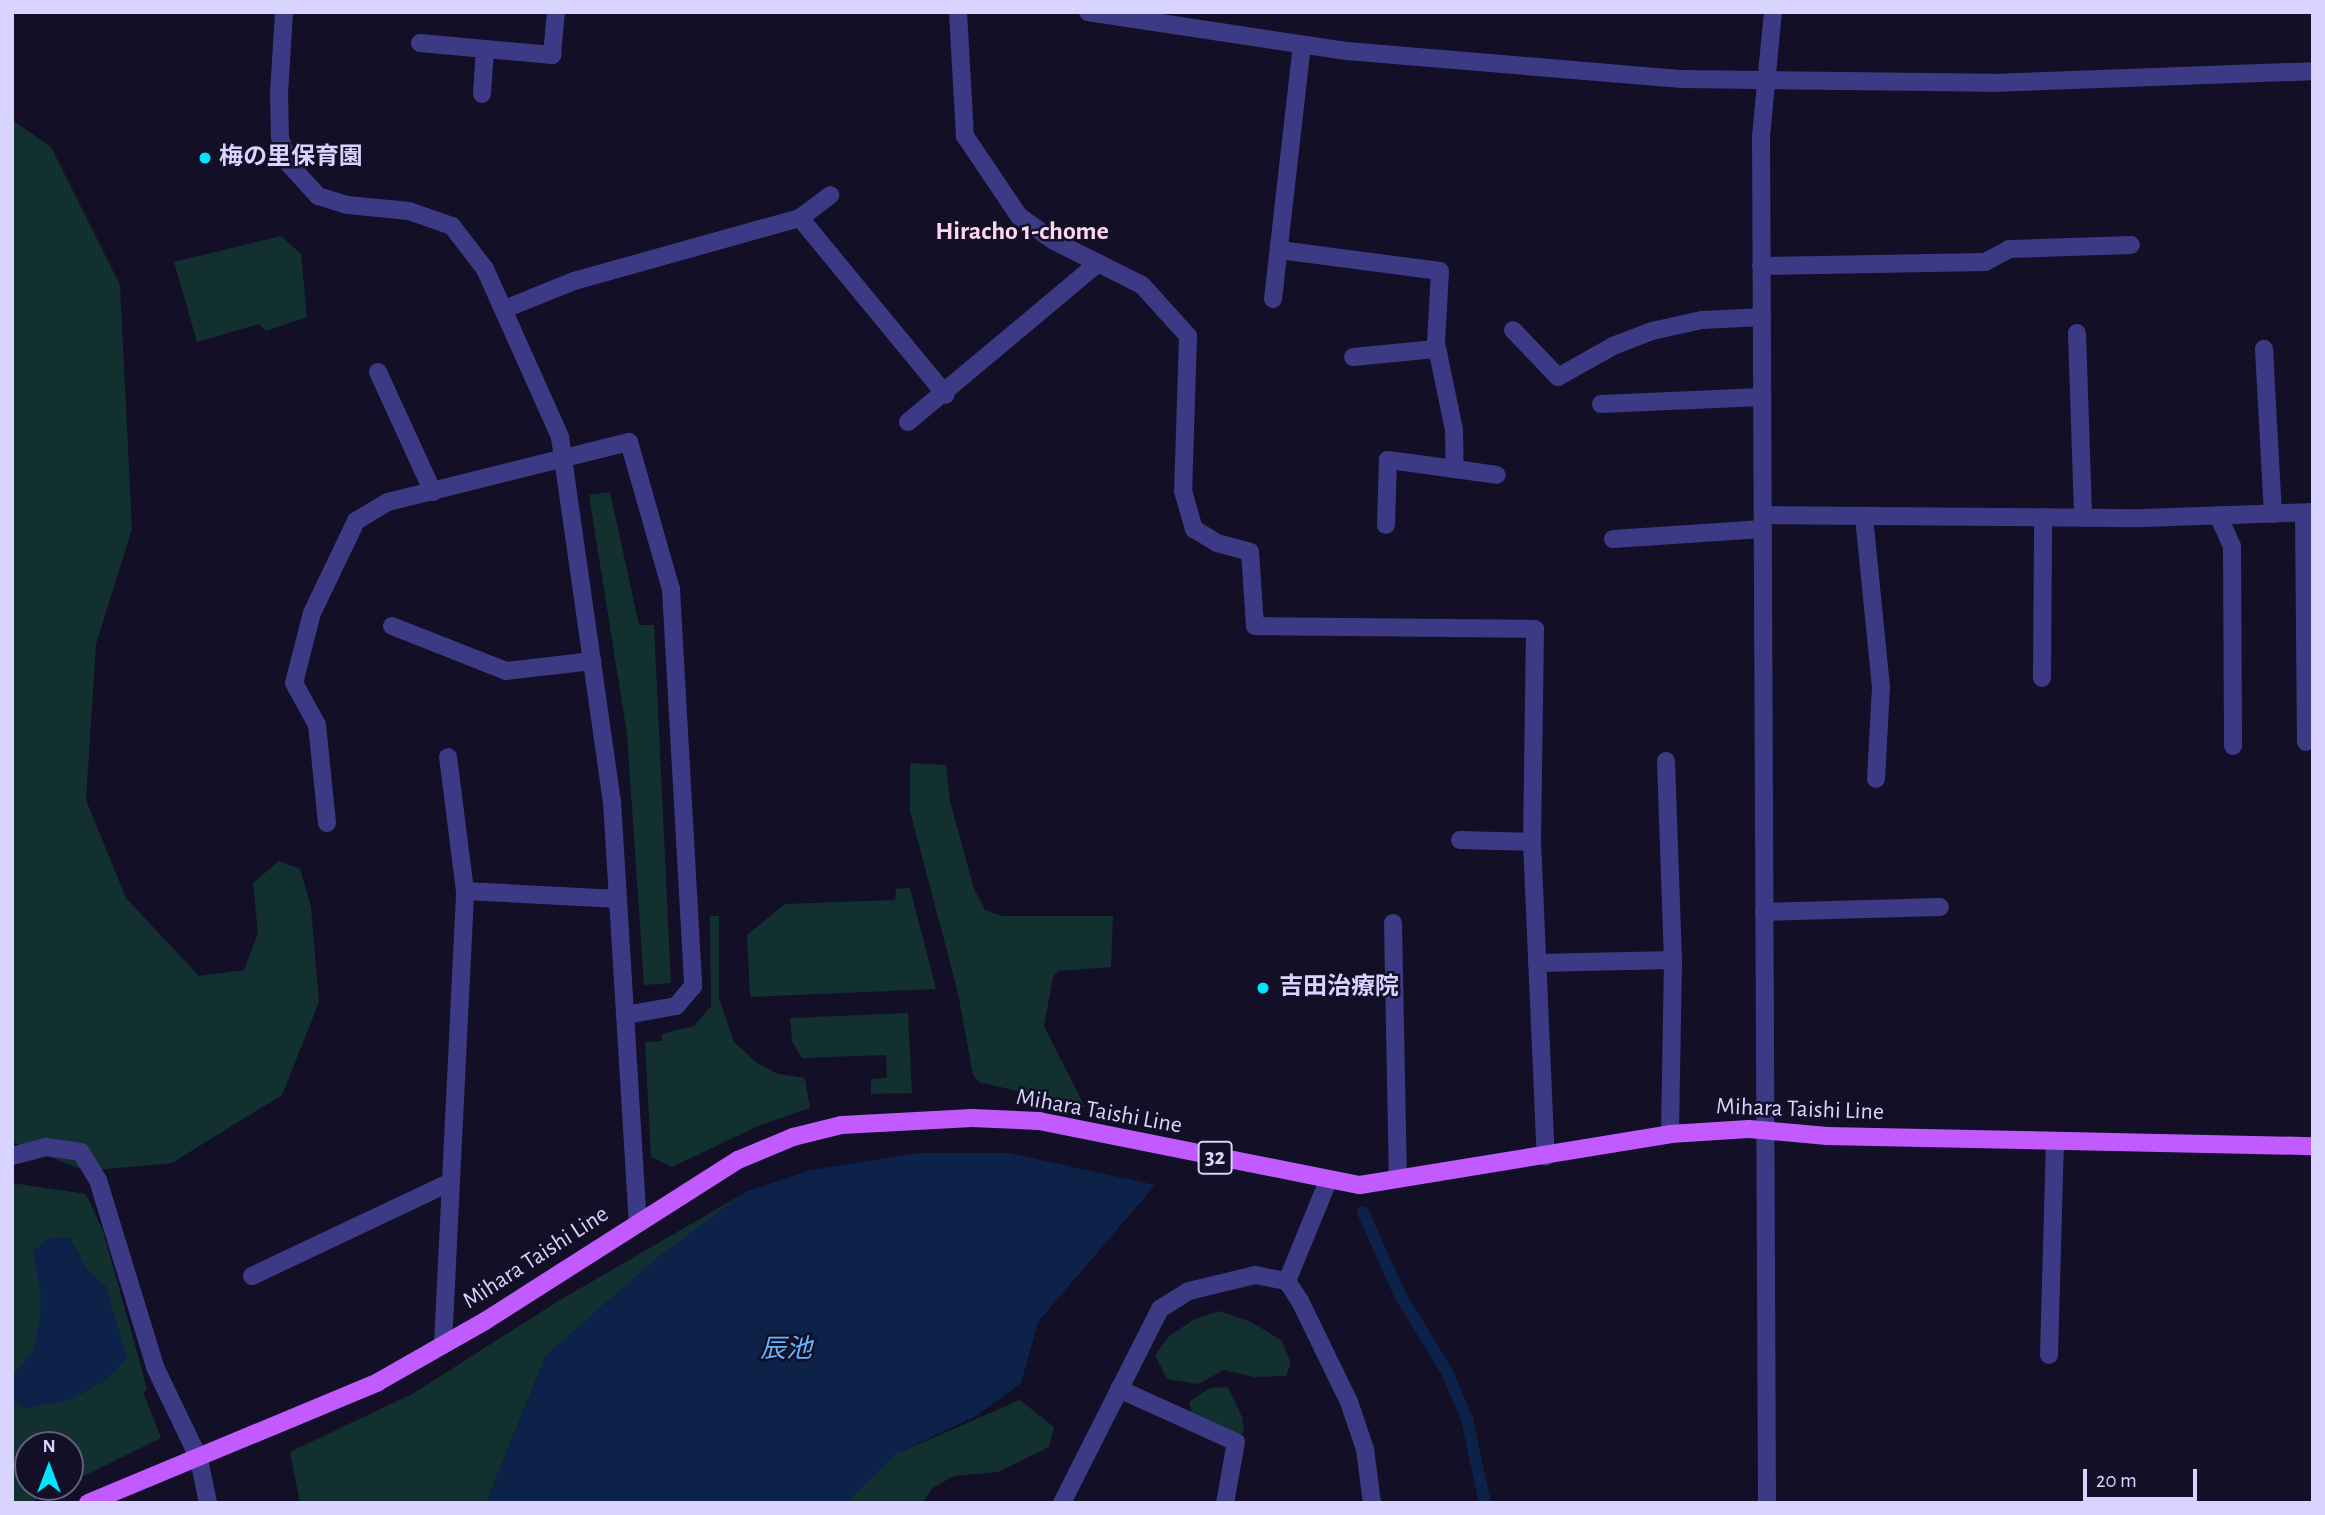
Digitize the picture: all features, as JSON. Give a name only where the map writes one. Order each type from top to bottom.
[{"type":"main road","name":"Mihara Taishi Line","points":[[88,1503],[331,1405],[443,1345],[738,1160],[793,1137],[842,1125],[894,1120],[1039,1121],[1322,1195],[1360,1185],[1546,1157],[1670,1134],[1765,1130],[1827,1136],[2055,1143],[2313,1146]]},
{"type":"street","points":[[284,12],[279,104],[280,137],[287,162],[318,196],[348,205],[409,211],[452,226],[485,269],[505,309],[559,437],[612,801],[638,1221]]},
{"type":"street","points":[[420,43],[552,55],[556,12]]},
{"type":"street","points":[[958,12],[965,136],[1019,216],[1054,241],[1142,285],[1188,335],[1183,491],[1195,529],[1217,543],[1250,552],[1255,625],[1535,629],[1532,842],[1546,1157]]},
{"type":"street","points":[[1088,12],[1302,46],[1682,79],[2004,83],[2313,71]]},
{"type":"street","points":[[1767,1503],[1761,136],[1773,12]]},
{"type":"street","points":[[1273,299],[1302,46]]},
{"type":"street","points":[[482,94],[485,49]]},
{"type":"street","points":[[505,309],[574,281],[800,218],[830,195]]},
{"type":"street","points":[[800,218],[946,395]]},
{"type":"street","points":[[1761,266],[1985,262],[2009,249],[2131,245]]},
{"type":"street","points":[[1280,250],[1440,271],[1436,339],[1454,430],[1455,469]]},
{"type":"street","points":[[908,422],[946,395],[1098,263]]},
{"type":"street","points":[[1513,330],[1558,377],[1612,346],[1652,331],[1702,320],[1762,317]]},
{"type":"street","points":[[2077,333],[2082,518]]},
{"type":"street","points":[[1353,357],[1436,339]]},
{"type":"street","points":[[2264,349],[2273,514]]},
{"type":"street","points":[[378,372],[433,492]]},
{"type":"street","points":[[1601,404],[1762,397]]},
{"type":"street","points":[[327,823],[317,724],[294,683],[312,613],[356,521],[388,502],[563,462],[629,442],[671,589],[694,986],[676,1006],[625,1015]]},
{"type":"street","points":[[1386,525],[1388,460],[1497,475]]},
{"type":"street","points":[[1613,539],[1763,522],[1864,517],[2082,518],[2309,512],[2306,742]]},
{"type":"street","points":[[2218,515],[2232,546],[2233,746]]},
{"type":"street","points":[[1864,517],[1881,687],[1876,779]]},
{"type":"street","points":[[2042,678],[2043,517]]},
{"type":"street","points":[[392,626],[506,671],[592,661]]},
{"type":"street","points":[[443,1345],[465,891],[448,757]]},
{"type":"street","points":[[1666,761],[1673,960],[1670,1134]]},
{"type":"street","points":[[1460,840],[1532,842]]},
{"type":"street","points":[[465,891],[618,899]]},
{"type":"street","points":[[1764,912],[1940,907]]},
{"type":"street","points":[[1393,923],[1398,1180]]},
{"type":"street","points":[[1537,963],[1673,960]]},
{"type":"street","points":[[2049,1355],[2055,1143]]},
{"type":"street","points":[[14,1152],[46,1147],[81,1152],[98,1180],[155,1367],[199,1459],[208,1503]]},
{"type":"street","points":[[252,1276],[451,1182]]},
{"type":"street","points":[[1322,1195],[1287,1281],[1349,1402],[1365,1448],[1372,1503]]},
{"type":"street","points":[[1062,1503],[1160,1309],[1189,1290],[1223,1280],[1255,1275],[1287,1281]]},
{"type":"street","points":[[1119,1389],[1236,1441],[1225,1503]]},
{"type":"green space","points":[[12,120],[51,147],[120,285],[132,529],[96,644],[86,800],[126,898],[199,976],[244,970],[258,933],[253,883],[279,861],[300,869],[311,907],[319,1002],[282,1095],[172,1163],[86,1171],[12,1142]]},
{"type":"green space","points":[[281,236],[301,254],[307,317],[266,331],[259,324],[197,342],[174,262]]},
{"type":"green space","points":[[610,492],[639,625],[654,625],[671,983],[644,985],[627,734],[589,495]]},
{"type":"green space","points":[[910,763],[946,765],[950,801],[974,889],[985,910],[1002,916],[1113,916],[1111,967],[1058,971],[1053,977],[1044,1026],[1085,1107],[979,1082],[973,1075],[958,993],[910,811]]},
{"type":"green space","points":[[910,888],[936,989],[750,997],[747,935],[785,904],[895,900],[896,889]]},
{"type":"green space","points":[[710,916],[719,916],[719,998],[734,1042],[757,1063],[778,1074],[805,1078],[810,1108],[758,1126],[672,1167],[651,1157],[645,1042],[662,1041],[662,1034],[694,1026],[711,1006]]},
{"type":"green space","points":[[908,1013],[912,1093],[871,1094],[871,1079],[887,1078],[886,1055],[802,1058],[792,1041],[790,1018]]},
{"type":"green space","points":[[12,1183],[86,1194],[103,1231],[147,1390],[143,1392],[161,1438],[84,1476],[84,1431],[14,1431],[14,1501],[34,1501],[12,1503]]},
{"type":"green space","points":[[746,1192],[546,1355],[486,1503],[300,1503],[290,1452],[414,1393],[555,1303]]},
{"type":"green space","points":[[1219,1311],[1251,1322],[1281,1340],[1291,1363],[1286,1376],[1254,1377],[1224,1370],[1198,1384],[1167,1379],[1155,1355],[1168,1337],[1193,1320]]},
{"type":"green space","points":[[1228,1387],[1242,1417],[1244,1431],[1240,1436],[1193,1418],[1189,1402],[1210,1388]]},
{"type":"green space","points":[[1020,1400],[1054,1427],[1049,1447],[998,1472],[954,1476],[932,1488],[923,1503],[846,1503],[896,1454]]},
{"type":"water","name":"辰池","points":[[918,1153],[1009,1153],[1155,1185],[1038,1322],[1021,1383],[976,1416],[896,1454],[846,1503],[486,1503],[546,1355],[654,1260],[745,1192],[811,1170]]},
{"type":"water","points":[[70,1237],[88,1271],[106,1286],[127,1358],[108,1379],[74,1398],[26,1409],[12,1400],[12,1376],[33,1351],[39,1324],[41,1295],[33,1251],[49,1238]]},
{"type":"waterway","points":[[1363,1212],[1400,1295],[1447,1372],[1467,1419],[1485,1503]]},
{"type":"place","name":"梅の里保育園","points":[[205,158]]},
{"type":"place","name":"吉田治療院","points":[[1263,988]]},
{"type":"district","name":"Hiracho 1-chome","points":[[1022,232]]}]
